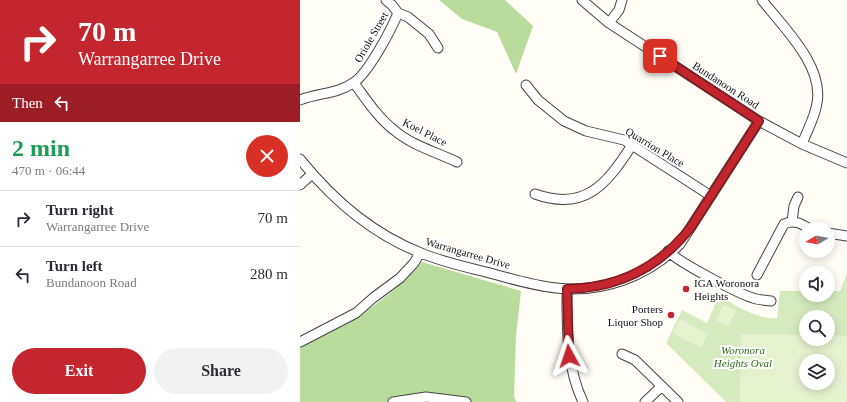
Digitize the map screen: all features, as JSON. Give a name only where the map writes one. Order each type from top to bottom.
[{"type":"street","points":[[386,0],[398,13],[408,17],[429,34],[438,48]]},
{"type":"street","name":"Bundanoon Road","points":[[582,0],[610,23],[759,121],[802,144],[847,163]]},
{"type":"street","points":[[610,23],[619,10],[622,0]]},
{"type":"street","points":[[762,0],[804,54],[815,73],[818,85],[817,104],[802,144]]},
{"type":"street","name":"Oriole Street","points":[[300,100],[333,92],[354,83],[375,56],[398,13]]},
{"type":"street","name":"Koel Place","points":[[354,83],[382,119],[394,131],[457,162]]},
{"type":"street","name":"Quarrion Place","points":[[526,85],[538,100],[564,121],[586,131],[617,137],[711,196]]},
{"type":"street","name":"Warrangarree Drive","points":[[300,159],[312,174],[341,203],[365,222],[390,238],[420,253],[528,283],[567,289],[606,285],[636,275],[669,252],[681,240],[759,121]]},
{"type":"street","points":[[535,194],[557,200],[572,199],[588,193],[604,184],[611,177],[632,145]]},
{"type":"street","points":[[300,185],[312,174]]},
{"type":"street","points":[[792,222],[794,206],[798,197]]},
{"type":"street","points":[[757,275],[782,227],[792,222],[799,225]]},
{"type":"street","points":[[835,234],[847,236]]},
{"type":"street","points":[[669,252],[734,290],[753,298],[771,301]]},
{"type":"street","points":[[300,342],[356,313],[400,278],[414,263],[420,253]]},
{"type":"street","points":[[567,289],[569,356],[574,378],[583,402]]},
{"type":"street","points":[[622,354],[635,360],[678,402]]},
{"type":"street","points":[[645,402],[662,386]]},
{"type":"street","points":[[393,402],[426,397],[466,402]]},
{"type":"green space","points":[[439,0],[505,0],[533,26],[516,74],[497,32],[462,19]]},
{"type":"green space","points":[[422,262],[521,291],[516,336],[514,396],[516,402],[300,402],[300,345],[334,330],[366,311],[396,288]]},
{"type":"green space","name":"Woronora Heights Oval","points":[[847,273],[847,402],[726,402],[666,343],[682,310],[707,323],[719,296],[754,314],[762,317],[777,318],[780,291],[799,291],[799,302],[835,302],[835,291],[840,291]]},
{"type":"green space","points":[[723,305],[736,310],[729,327],[716,321]]},
{"type":"green space","points":[[680,319],[708,334],[701,348],[673,333]]},
{"type":"green space","points":[[741,334],[799,335],[799,346],[835,346],[835,335],[847,336],[847,402],[740,402]]},
{"type":"place","name":"IGA Woronora Heights","points":[[686,289]]},
{"type":"place","name":"Porters Liquor Shop","points":[[671,315]]},
{"type":"route","points":[[569,356],[567,332],[567,289],[592,288],[636,275],[639,271],[681,240],[691,227],[759,121],[660,56]]}]
